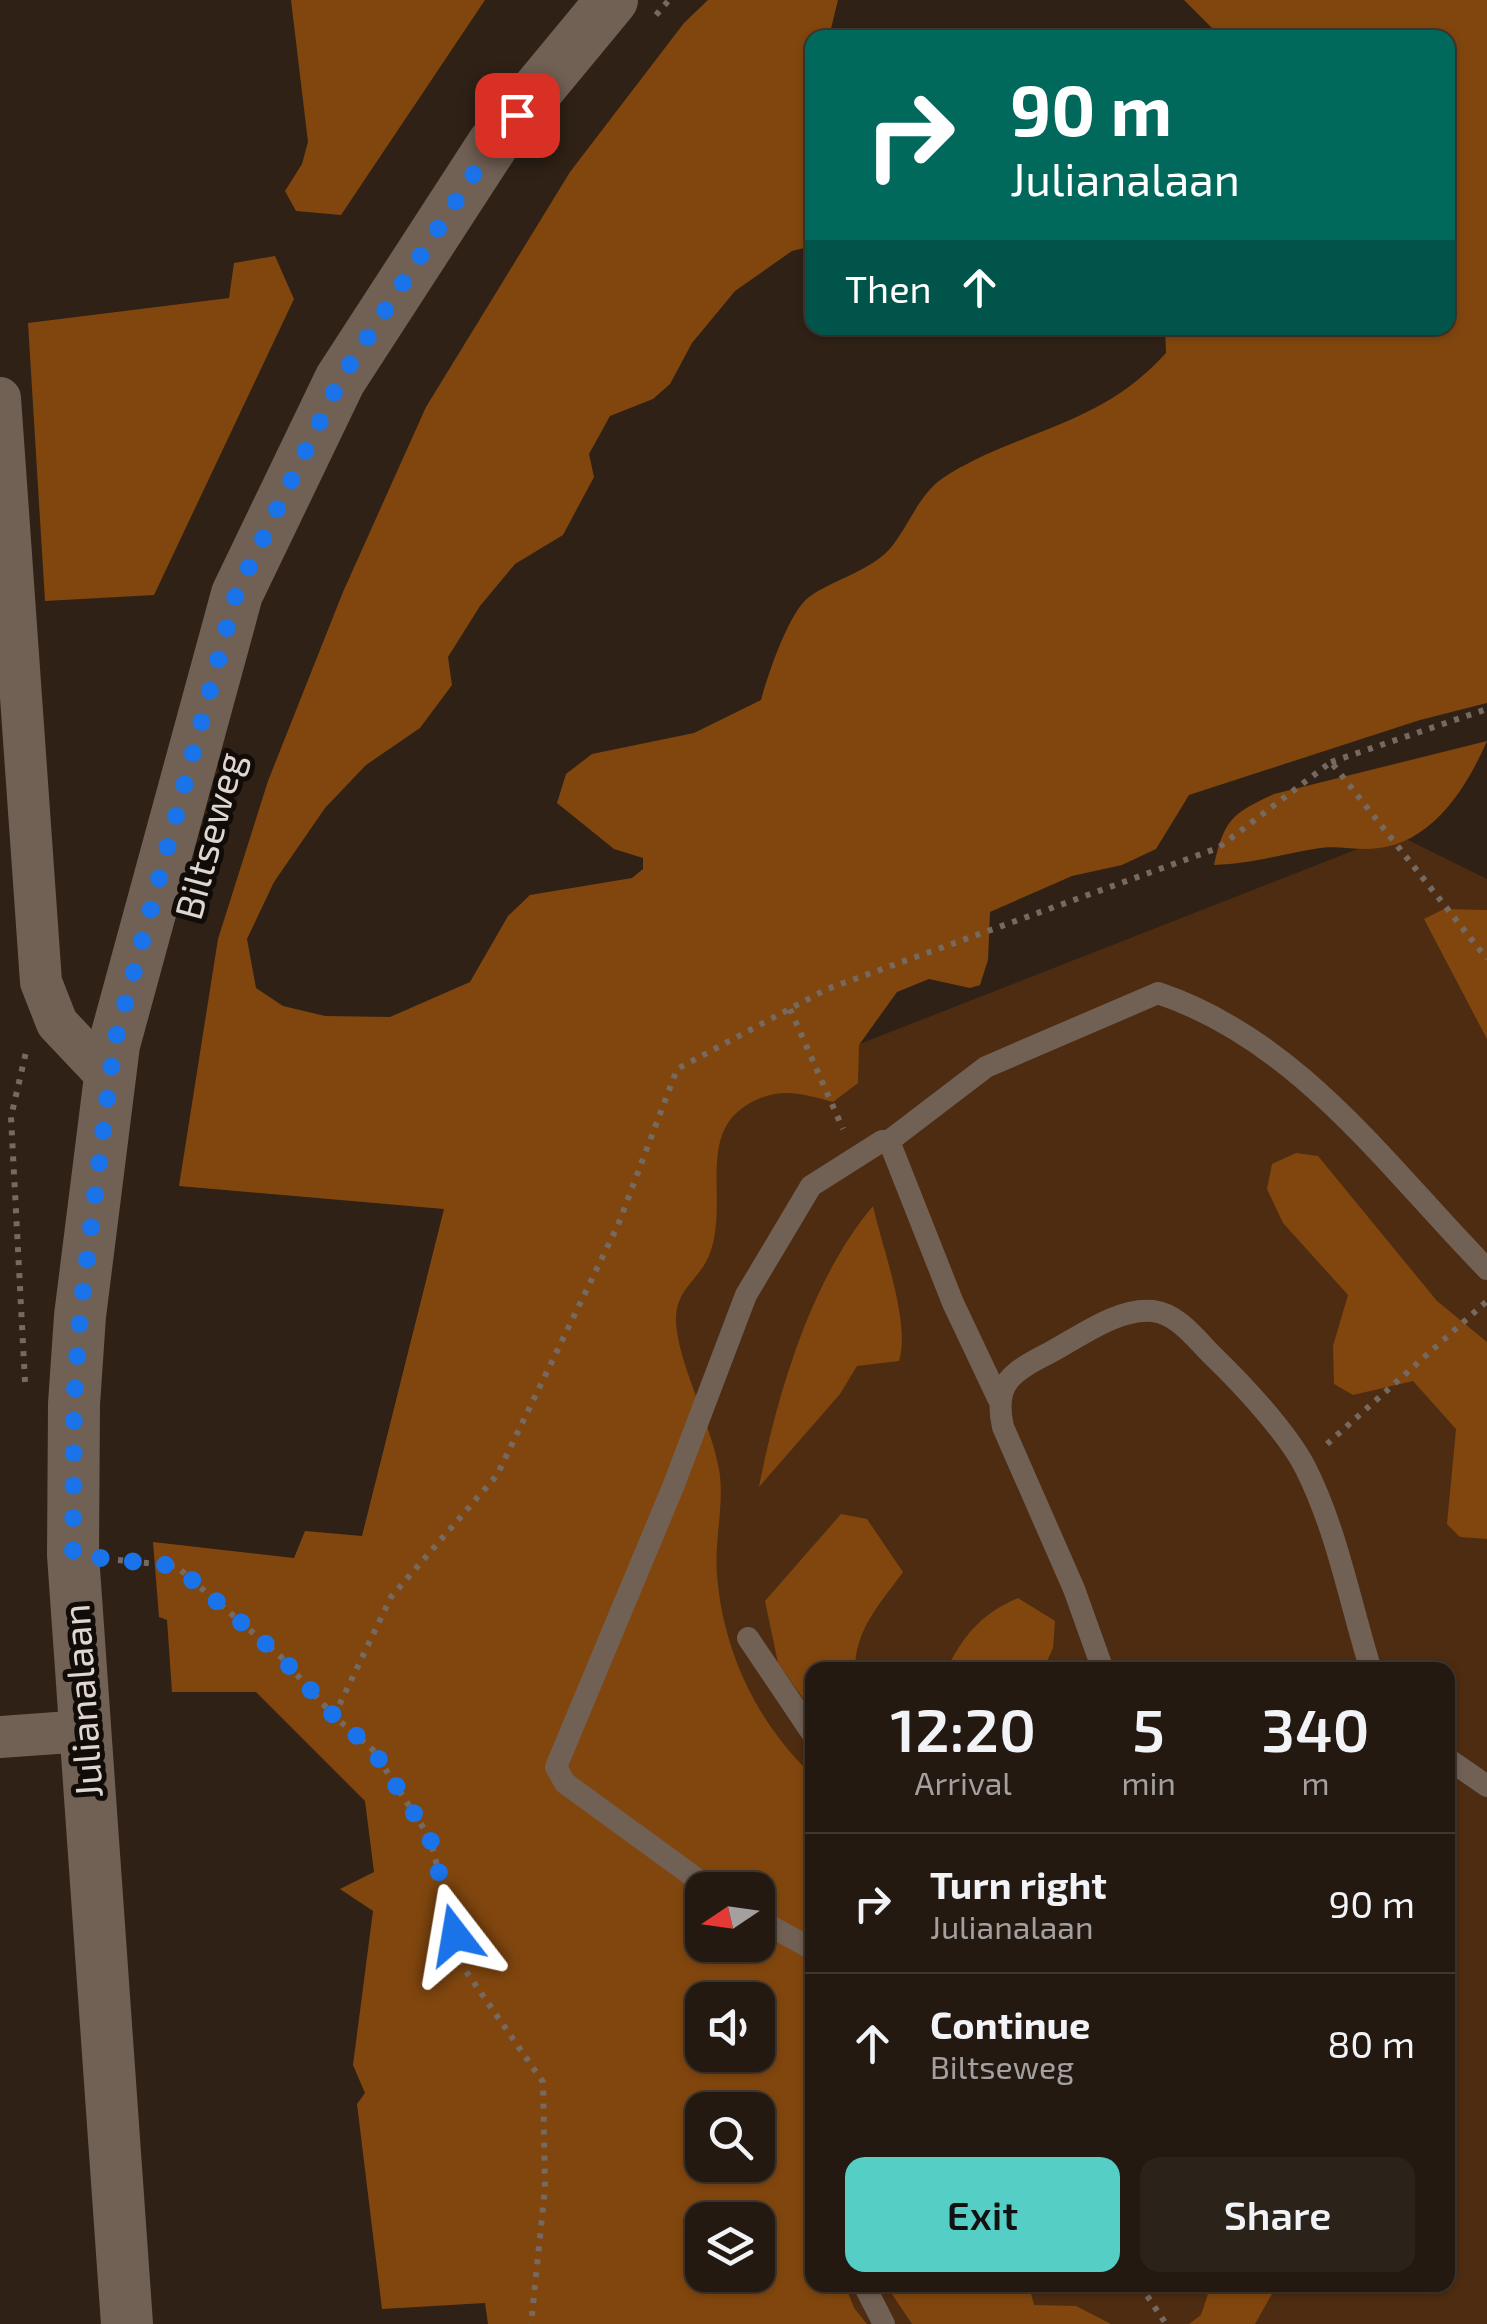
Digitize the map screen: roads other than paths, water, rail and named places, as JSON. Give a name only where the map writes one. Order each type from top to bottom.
[{"type":"street","name":"Biltseweg","points":[[109,1078],[236,594],[340,380],[493,144],[627,15]]},
{"type":"street","points":[[0,398],[41,982],[58,1023],[109,1078]]},
{"type":"street","name":"Julianalaan","points":[[109,1078],[80,1316],[74,1404],[73,1555],[127,2324]]},
{"type":"street","points":[[0,1736],[84,1731]]},
{"type":"lane","points":[[687,1872],[565,1783],[556,1768],[673,1487],[746,1295],[811,1186],[889,1141],[986,1067],[1158,993],[1203,1008],[1284,1060],[1374,1144],[1487,1270]]},
{"type":"lane","points":[[889,1141],[952,1304],[998,1398],[1002,1426],[1066,1571],[1099,1662]]},
{"type":"lane","points":[[998,1398],[1006,1382],[1040,1357],[1126,1314],[1158,1312],[1178,1321],[1229,1372],[1304,1464],[1328,1525],[1369,1662]]},
{"type":"lane","points":[[748,1638],[805,1723]]},
{"type":"lane","points":[[1455,1764],[1487,1786]]},
{"type":"lane","points":[[775,1928],[805,1945]]},
{"type":"lane","points":[[868,2292],[884,2324]]}]
